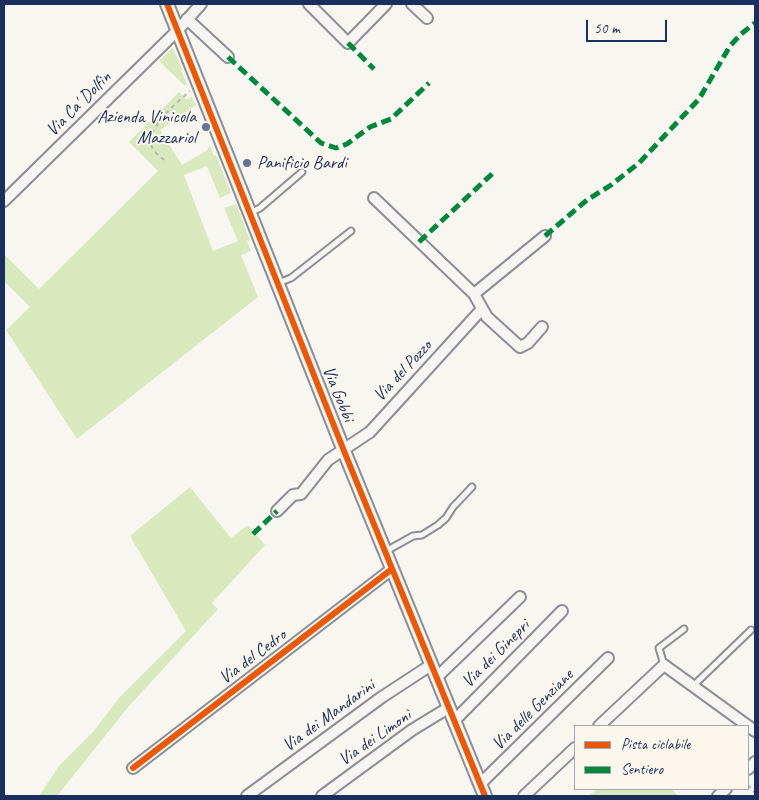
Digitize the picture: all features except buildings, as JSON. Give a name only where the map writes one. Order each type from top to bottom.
[{"type":"street","name":"Via Gobbi","points":[[167,4],[344,450],[483,793]]},
{"type":"street","name":"Via Ca' Dolfin","points":[[4,201],[177,31],[201,4]]},
{"type":"street","points":[[309,4],[348,43],[386,4]]},
{"type":"street","points":[[412,4],[426,18]]},
{"type":"street","points":[[187,19],[228,57]]},
{"type":"street","points":[[374,198],[474,294],[487,317],[520,347],[528,344],[542,327]]},
{"type":"street","points":[[474,294],[545,236]]},
{"type":"street","name":"Via del Pozzo","points":[[344,450],[370,432],[482,309]]},
{"type":"street","name":"Via Gobbi","points":[[277,511],[293,495],[302,494],[328,460],[344,450]]},
{"type":"street","name":"Via del Cedro","points":[[133,768],[392,569]]},
{"type":"street","points":[[436,678],[520,597]]},
{"type":"street","name":"Via dei Ginepri","points":[[454,721],[562,611]]},
{"type":"street","name":"Via delle Genziane","points":[[483,793],[608,658]]},
{"type":"street","name":"Via dei Mandarini","points":[[247,796],[382,696],[431,665]]},
{"type":"street","points":[[600,725],[664,665],[747,725]]},
{"type":"street","name":"Via dei Limoni","points":[[322,796],[412,730],[448,708]]},
{"type":"street","points":[[524,796],[574,749]]},
{"type":"lane","points":[[250,213],[260,208],[302,172]]},
{"type":"lane","points":[[278,283],[291,278],[351,231]]},
{"type":"lane","points":[[385,552],[413,536],[422,535],[438,525],[472,487]]},
{"type":"lane","points":[[664,665],[659,648],[684,629]]},
{"type":"lane","points":[[693,686],[751,630]]},
{"type":"path","points":[[164,160],[153,149],[150,139],[152,130],[192,88]]},
{"type":"green space","points":[[172,48],[182,69],[187,84],[185,86],[159,61]]},
{"type":"green space","points":[[179,92],[187,100],[191,96],[196,105],[160,130],[182,165],[206,151],[210,146],[214,156],[216,155],[231,193],[220,198],[207,166],[184,175],[213,251],[238,241],[224,208],[236,204],[250,240],[247,241],[251,251],[241,255],[258,297],[77,439],[6,330],[30,307],[4,281],[4,254],[39,289],[158,171],[129,142]]},
{"type":"green space","points":[[190,487],[231,538],[248,525],[265,545],[212,603],[218,609],[129,706],[57,796],[39,796],[59,766],[93,732],[119,698],[186,631],[130,536]]},
{"type":"green space","points":[[596,790],[673,790],[678,796],[589,796]]},
{"type":"marked path","points":[[545,236],[587,200],[611,185],[639,163],[699,99],[730,46],[755,23]]},
{"type":"marked path","points":[[348,43],[374,69]]},
{"type":"marked path","points":[[228,57],[321,143],[336,148],[347,144],[370,127],[391,119],[429,83]]},
{"type":"marked path","points":[[419,242],[493,173]]},
{"type":"marked path","points":[[253,534],[277,511]]},
{"type":"cycle path","points":[[167,4],[344,451],[485,796]]},
{"type":"cycle path","points":[[133,768],[392,569]]},
{"type":"place","name":"Azienda Vinicola Mazzariol","points":[[206,127]]},
{"type":"place","name":"Panificio Bardi","points":[[247,163]]}]
